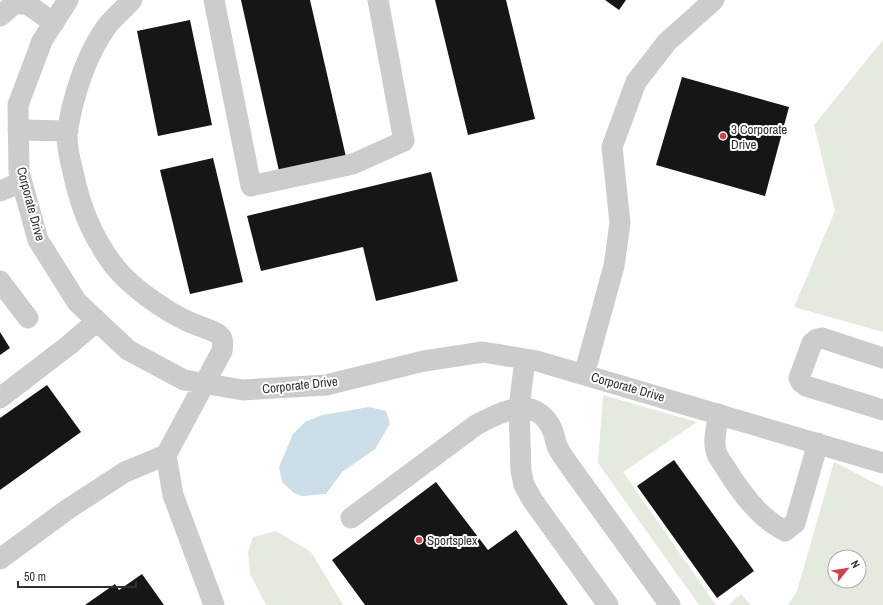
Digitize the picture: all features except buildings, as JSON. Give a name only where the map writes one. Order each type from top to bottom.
[{"type":"street","name":"Corporate Drive","points":[[68,0],[42,41],[18,105],[19,172],[38,240],[77,302],[128,350],[184,380],[243,390],[326,385],[424,361],[483,352],[537,361],[883,463]]},
{"type":"street","points":[[132,0],[107,26],[83,72],[76,92],[68,131],[68,153],[78,194],[88,224],[102,250],[117,269],[139,290],[150,298],[179,317],[218,334],[222,340],[222,351],[166,455],[173,495],[214,605]]},
{"type":"street","points":[[214,0],[251,186],[353,164],[404,141],[378,0]]},
{"type":"street","points":[[584,375],[614,266],[620,223],[612,147],[636,82],[667,42],[714,0]]},
{"type":"street","points":[[0,16],[14,4],[27,4],[54,23]]},
{"type":"street","points":[[18,130],[68,131]]},
{"type":"street","points":[[0,191],[22,182]]},
{"type":"street","points":[[0,281],[28,318]]},
{"type":"street","points":[[0,398],[69,345],[97,321]]},
{"type":"street","points":[[883,358],[822,338],[817,339],[812,343],[799,378],[806,386],[883,410]]},
{"type":"street","points":[[525,359],[519,408],[521,471],[524,484],[533,501],[608,605]]},
{"type":"street","points":[[351,518],[476,425],[497,413],[519,408],[538,412],[545,418],[551,427],[557,446],[569,465],[670,605]]},
{"type":"street","points":[[719,414],[715,442],[716,453],[739,489],[766,517],[785,531],[794,523],[818,443]]},
{"type":"street","points":[[0,560],[68,508],[125,472],[166,455]]},
{"type":"shaded area","points":[[883,40],[883,332],[794,307],[835,211],[814,125]]},
{"type":"shaded area","points":[[603,395],[697,422],[623,472],[716,605],[699,605],[598,463]]},
{"type":"shaded area","points":[[834,462],[883,487],[883,605],[788,605],[797,591]]},
{"type":"shaded area","points":[[276,531],[311,552],[343,605],[266,605],[250,574],[248,552],[253,537]]},
{"type":"shaded area","points":[[741,594],[751,605],[728,605]]},
{"type":"water","points":[[369,407],[386,411],[390,424],[375,449],[342,472],[326,494],[302,496],[294,493],[282,482],[279,467],[293,434],[305,422],[322,415]]},
{"type":"place","name":"3 Corporate Drive","points":[[723,136]]},
{"type":"place","name":"Sportsplex","points":[[419,540]]}]
